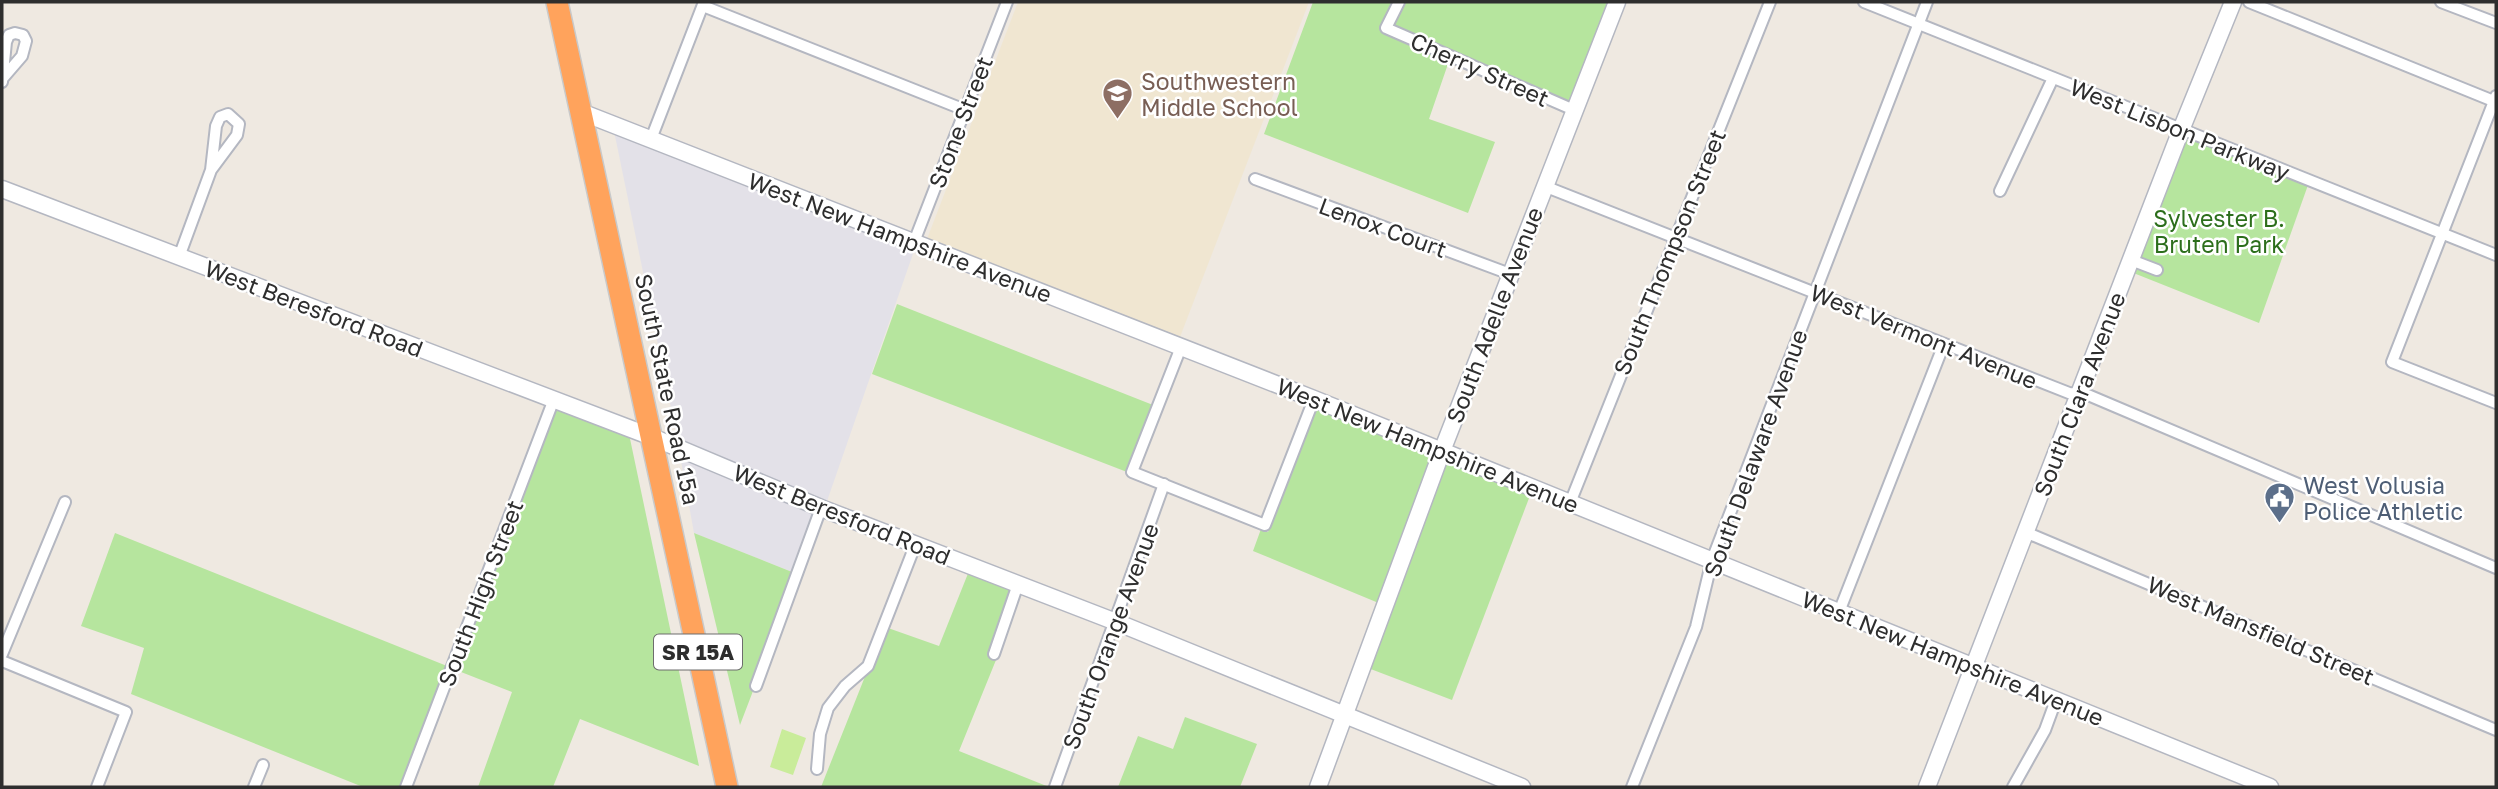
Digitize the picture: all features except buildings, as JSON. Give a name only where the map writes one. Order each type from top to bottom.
[{"type":"highway","name":"South State Road 15a","points":[[557,2],[727,787]]},
{"type":"street","name":"Stone Street","points":[[914,242],[1007,2]]},
{"type":"street","name":"Cherry Street","points":[[1399,2],[1386,28],[1574,110]]},
{"type":"street","name":"South Adelle Avenue","points":[[1318,787],[1442,451],[1617,2]]},
{"type":"street","name":"South Thompson Street","points":[[1570,503],[1770,2]]},
{"type":"street","name":"West Lisbon Parkway","points":[[1864,2],[2496,255]]},
{"type":"street","name":"South Delaware Avenue","points":[[1632,787],[1696,627],[1712,560],[1927,2]]},
{"type":"street","name":"South Clara Avenue","points":[[1927,787],[2233,2]]},
{"type":"street","points":[[2249,2],[2496,100],[2392,362],[2496,403]]},
{"type":"street","points":[[2441,2],[2496,23]]},
{"type":"street","points":[[651,139],[704,4],[965,110]]},
{"type":"street","points":[[2000,191],[2053,78]]},
{"type":"street","name":"West New Hampshire Avenue","points":[[581,112],[1314,399],[2270,787]]},
{"type":"street","points":[[179,257],[211,170],[216,126],[220,117],[228,114],[239,124],[237,135],[211,170]]},
{"type":"street","name":"Lenox Court","points":[[1255,179],[1510,274]]},
{"type":"street","name":"West Vermont Avenue","points":[[1544,186],[2069,393],[2088,395],[2496,568]]},
{"type":"street","name":"West Beresford Road","points":[[2,189],[652,437],[821,508],[1116,622],[1522,787]]},
{"type":"street","points":[[2131,260],[2157,270]]},
{"type":"street","points":[[1839,612],[1944,344]]},
{"type":"street","points":[[1181,346],[1132,472],[1265,525],[1314,399]]},
{"type":"street","name":"South High Street","points":[[406,787],[554,399]]},
{"type":"street","name":"South Orange Avenue","points":[[1055,787],[1164,484]]},
{"type":"street","points":[[2,654],[65,502]]},
{"type":"street","points":[[756,686],[821,508]]},
{"type":"street","name":"West Mansfield Street","points":[[2025,532],[2496,730]]},
{"type":"street","points":[[817,769],[820,734],[828,708],[845,686],[868,666],[916,543]]},
{"type":"street","points":[[994,654],[1018,584]]},
{"type":"street","points":[[2,661],[125,712],[97,787]]},
{"type":"street","points":[[2013,787],[2045,730],[2056,700]]},
{"type":"street","points":[[254,787],[263,765]]},
{"type":"shaded area","name":"Southwestern Middle School","points":[[1018,2],[1309,2],[1180,337],[927,239]]},
{"type":"shaded area","points":[[614,131],[915,248],[826,504],[678,442]]},
{"type":"shaded area","points":[[680,455],[815,511],[792,572],[694,533]]},
{"type":"green space","points":[[1313,2],[1394,2],[1380,31],[1449,61],[1429,119],[1495,142],[1468,213],[1264,134]]},
{"type":"green space","points":[[1405,2],[1612,2],[1571,103],[1393,25]]},
{"type":"green space","name":"Sylvester B. Bruten Park","points":[[2185,140],[2195,140],[2308,185],[2259,323],[2131,272]]},
{"type":"green space","points":[[897,304],[1153,405],[1127,472],[872,374]]},
{"type":"green space","points":[[556,406],[629,434],[699,766],[580,719],[553,787],[478,787],[512,692],[456,670]]},
{"type":"green space","points":[[1316,406],[1436,454],[1381,604],[1253,551],[1261,529],[1268,532]]},
{"type":"green space","points":[[1445,458],[1531,493],[1452,700],[1368,668]]},
{"type":"green space","points":[[115,533],[447,666],[401,787],[363,787],[131,694],[144,648],[81,626]]},
{"type":"green space","points":[[694,533],[792,572],[750,689],[753,691],[740,725]]},
{"type":"green space","points":[[969,571],[1011,587],[988,657],[996,660],[959,751],[1049,787],[821,787],[866,674],[888,628],[939,646]]},
{"type":"green space","points":[[1185,717],[1257,744],[1240,787],[1118,787],[1138,736],[1173,749]]},
{"type":"green space","points":[[782,729],[806,738],[793,775],[770,767]]},
{"type":"place","name":"Southwestern Middle School","points":[[1118,121]]},
{"type":"place","name":"West Volusia Police Athletic","points":[[2280,525]]}]
